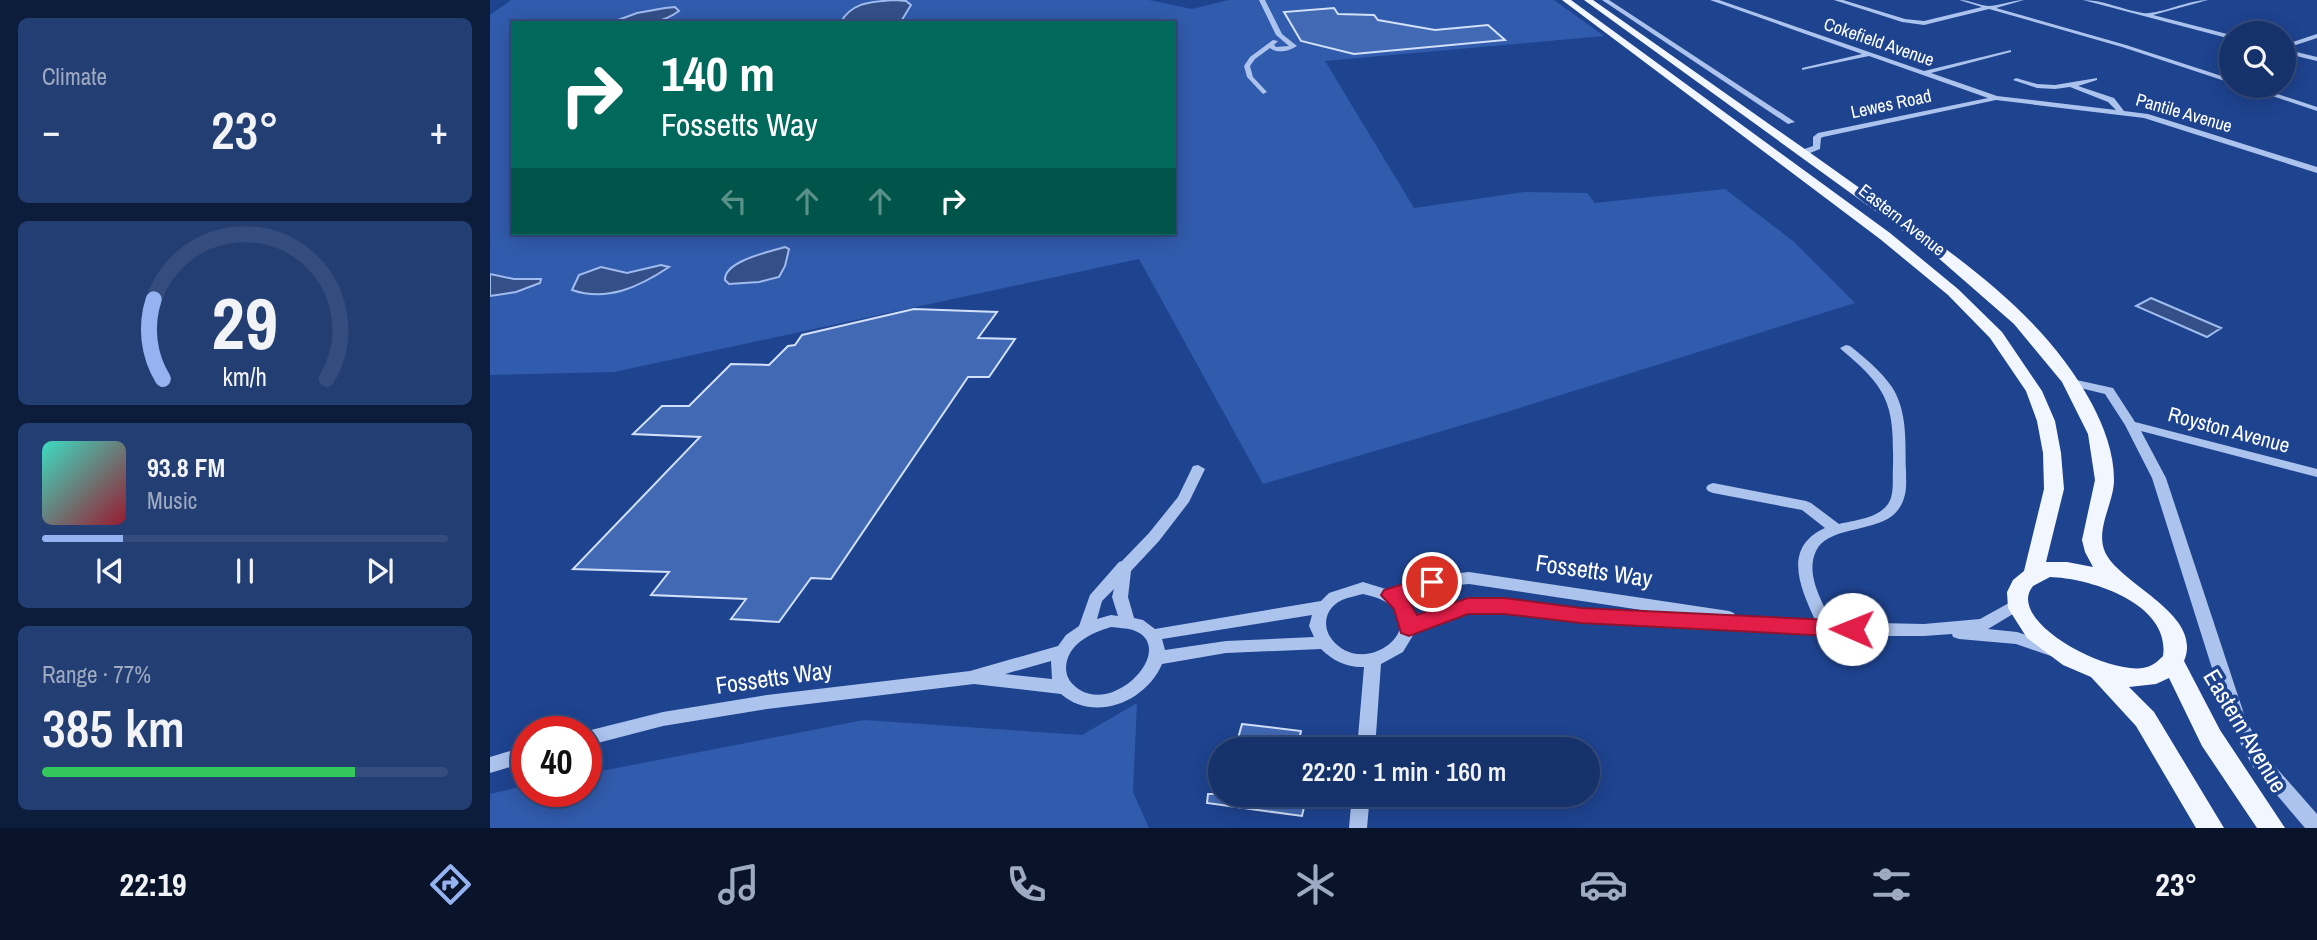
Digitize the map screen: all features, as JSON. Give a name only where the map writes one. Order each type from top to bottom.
[{"type":"main road","name":"Eastern Avenue","points":[[1566,0],[1885,236],[1953,292],[1996,335],[2034,391],[2046,421],[2052,453],[2054,489],[2043,526],[2034,573]]},
{"type":"main road","name":"Eastern Avenue","points":[[1588,0],[1925,241],[1988,290],[2048,349],[2087,408],[2101,454],[2104,491],[2091,536],[2094,549],[2101,563],[2124,587],[2168,625],[2176,653],[2173,662],[2163,671],[2151,675],[2135,677],[2100,672],[2058,652],[2034,631],[2018,604],[2020,587],[2034,573],[2050,569],[2079,571],[2124,587]]},
{"type":"main road","name":"Eastern Avenue","points":[[2173,662],[2207,731],[2272,828]]},
{"type":"main road","name":"Eastern Avenue","points":[[2100,672],[2145,719],[2174,772],[2211,828]]},
{"type":"street","points":[[1262,0],[1279,35],[1294,46],[1274,49],[1271,45]]},
{"type":"street","points":[[1605,0],[1791,122]]},
{"type":"street","name":"Cokefield Avenue","points":[[1713,0],[1997,98]]},
{"type":"street","points":[[1837,0],[1904,21],[1924,23],[2021,0]]},
{"type":"street","points":[[1962,0],[2104,40],[2219,77]]},
{"type":"street","points":[[2086,0],[2219,34]]},
{"type":"street","points":[[2146,15],[2204,0]]},
{"type":"street","points":[[1263,92],[1250,77],[1247,66],[1252,58],[1271,45],[1279,35]]},
{"type":"street","points":[[2296,44],[2317,36]]},
{"type":"street","points":[[1922,74],[2009,51]]},
{"type":"street","points":[[2296,53],[2317,60]]},
{"type":"street","points":[[1812,73],[1801,67],[1867,55]]},
{"type":"street","points":[[2017,80],[2041,88],[2072,86],[2095,79]]},
{"type":"street","points":[[2072,86],[2111,100],[2121,112]]},
{"type":"street","name":"Lewes Road","points":[[1802,153],[1817,147],[1817,137],[1821,135],[1997,98]]},
{"type":"street","name":"Pantile Avenue","points":[[1997,98],[2157,118],[2317,170]]},
{"type":"street","points":[[2284,98],[2317,109]]},
{"type":"street","points":[[1827,629],[1807,582],[1805,567],[1810,547],[1819,537],[1879,519],[1896,504],[1900,491],[1900,416],[1883,381],[1846,348]]},
{"type":"street","name":"Eastern Avenue","points":[[2072,383],[2109,391],[2131,425],[2160,478],[2238,722],[2259,761],[2317,828]]},
{"type":"street","name":"Royston Avenue","points":[[2131,425],[2317,473]]},
{"type":"street","points":[[1086,629],[1095,599],[1154,537],[1184,499],[1198,469]]},
{"type":"street","points":[[1713,488],[1806,506],[1837,530]]},
{"type":"street","points":[[1125,565],[1120,597],[1127,621],[1144,626],[1154,635],[1158,658],[1226,647],[1322,643]]},
{"type":"street","name":"Fossetts Way","points":[[1154,635],[1197,624],[1280,617],[1324,606],[1334,597],[1363,588],[1391,595],[1424,583],[1469,578],[1615,598],[1791,628]]},
{"type":"street","points":[[1391,595],[1402,604],[1408,615],[1409,628]]},
{"type":"street","name":"Fossetts Way","points":[[1373,659],[1390,653],[1402,642],[1409,628],[1442,613],[1468,606],[1504,606],[1581,615],[1791,628],[1924,629],[1983,625],[2018,604]]},
{"type":"street","points":[[1324,606],[1318,618],[1317,631],[1322,643],[1344,658],[1373,659],[1367,737]]},
{"type":"street","name":"Fossetts Way","points":[[602,734],[663,719],[767,702],[970,678],[1062,651],[1086,629],[1111,621],[1127,621]]},
{"type":"street","name":"Fossetts Way","points":[[1924,629],[2017,638],[2058,652]]},
{"type":"street","points":[[1062,651],[1057,665],[1062,687]]},
{"type":"street","name":"Fossetts Way","points":[[970,678],[1062,687],[1073,696],[1089,701],[1118,698],[1143,683],[1158,658]]},
{"type":"street","points":[[490,765],[511,759]]},
{"type":"street","points":[[1358,828],[1360,807]]},
{"type":"shaded area","points":[[511,0],[1149,0],[1192,9],[1229,0],[1554,0],[1604,36],[1325,61],[1414,208],[1524,192],[1587,193],[1595,203],[1725,189],[1793,241],[1855,303],[1510,411],[1263,484],[1139,259],[614,372],[490,375],[490,15]]},
{"type":"shaded area","points":[[895,0],[906,1],[911,5],[901,21],[841,21],[851,10],[871,2]]},
{"type":"shaded area","points":[[675,7],[679,11],[659,21],[615,21],[637,13]]},
{"type":"shaded area","points":[[785,247],[789,249],[779,277],[759,282],[729,284],[725,280],[727,273],[739,263]]},
{"type":"shaded area","points":[[661,265],[669,267],[646,281],[622,290],[598,294],[572,290],[579,275],[601,267],[627,273]]},
{"type":"shaded area","points":[[490,274],[514,279],[541,279],[540,283],[516,292],[490,296]]},
{"type":"shaded area","points":[[2151,298],[2221,328],[2207,337],[2136,306]]},
{"type":"shaded area","points":[[1137,703],[1133,792],[1149,828],[490,828],[490,794],[511,789],[511,807],[602,807],[602,771],[864,720],[1082,735]]},
{"type":"building","points":[[1334,8],[1338,14],[1374,15],[1378,20],[1435,30],[1488,25],[1505,40],[1354,54],[1301,41],[1284,12]]},
{"type":"building","points":[[914,309],[997,312],[978,338],[1015,339],[989,377],[968,377],[831,579],[811,578],[779,622],[731,619],[746,599],[651,595],[669,572],[573,569],[700,437],[633,434],[662,406],[689,406],[731,364],[769,365],[788,346],[795,345],[802,335]]},
{"type":"building","points":[[1242,724],[1301,731],[1300,737],[1238,737]]},
{"type":"building","points":[[1236,807],[1304,807],[1302,816]]},
{"type":"route","points":[[1432,582],[1391,595],[1402,604],[1408,615],[1409,628],[1442,613],[1468,606],[1504,606],[1581,615],[1791,628],[1852,629]]}]
